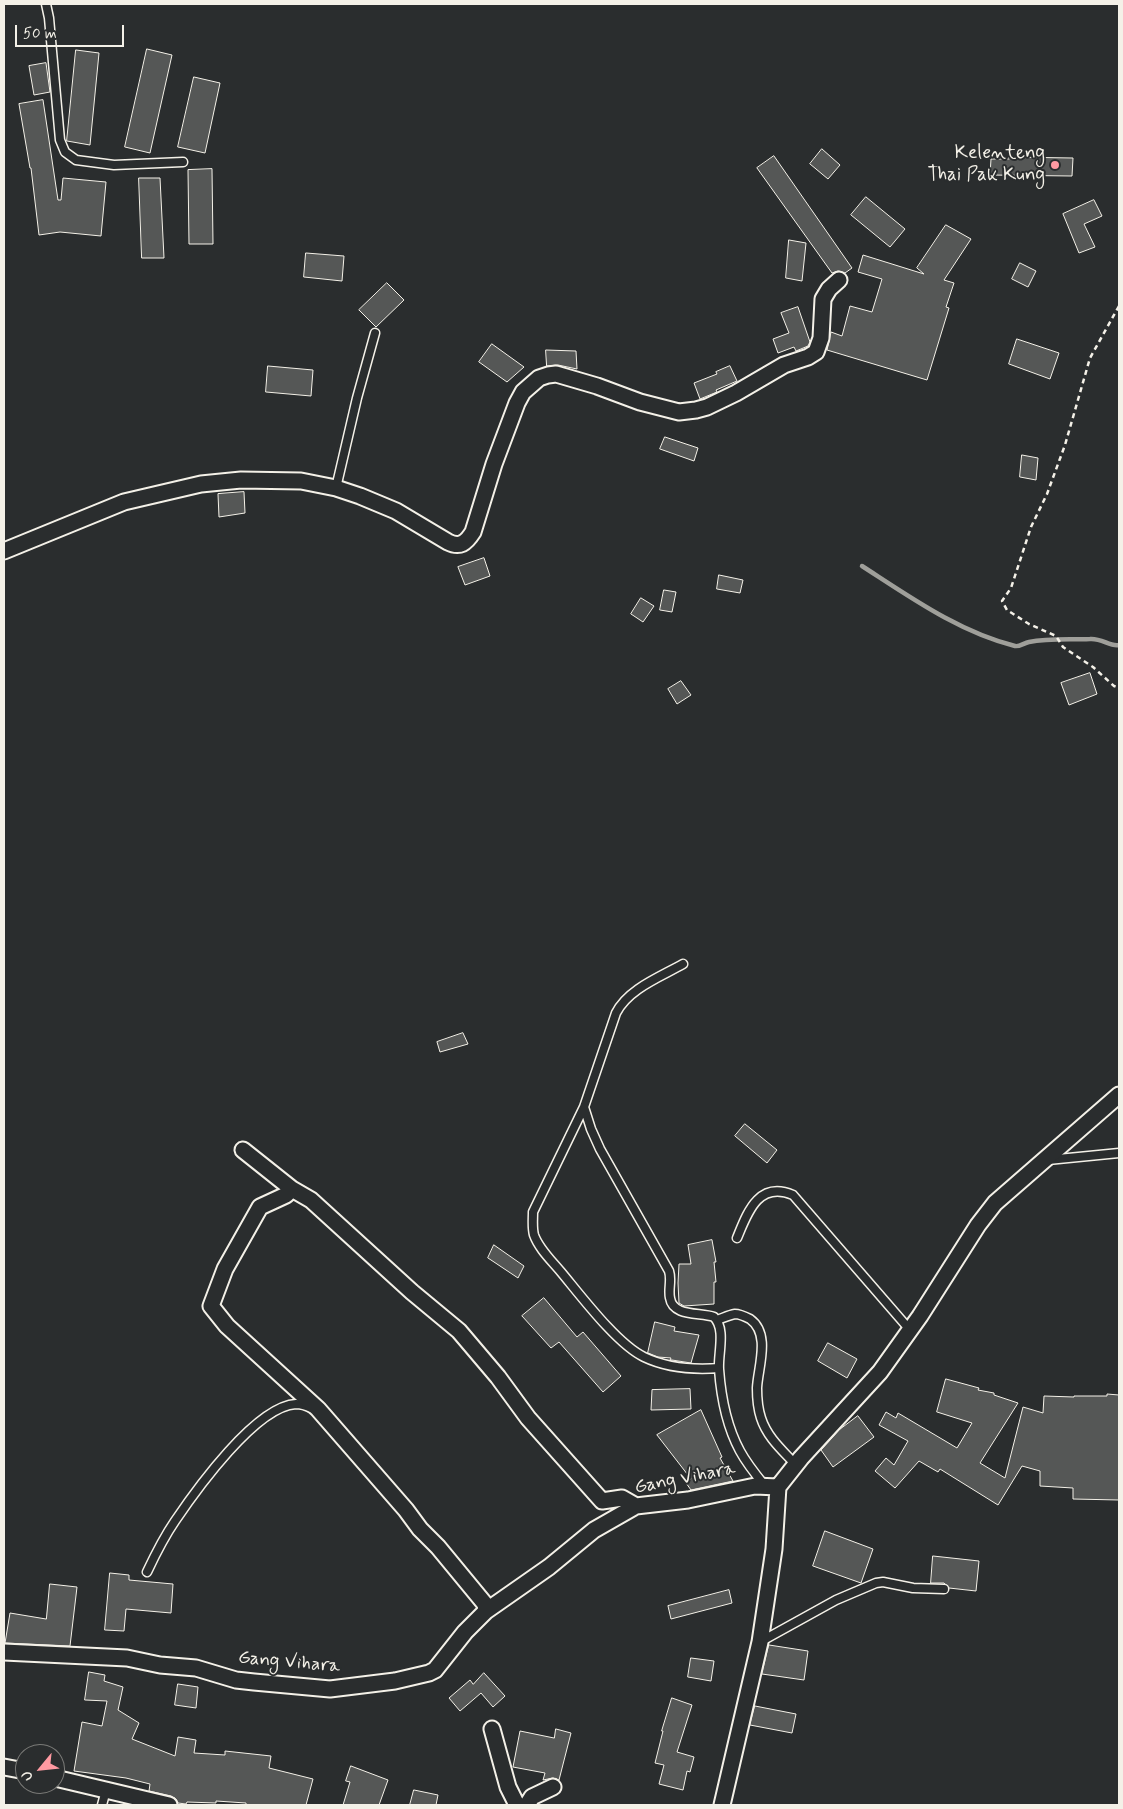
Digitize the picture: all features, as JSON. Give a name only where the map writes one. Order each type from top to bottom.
[{"type":"street","points":[[4,551],[110,507],[202,484],[276,479],[319,483],[382,504],[448,542],[454,545],[461,545],[468,540],[473,532],[494,464],[517,403],[523,392],[539,378],[556,374],[653,406],[680,412],[696,410],[736,393],[784,365],[814,354],[821,338],[823,299],[829,289],[839,280]]},
{"type":"street","points":[[722,1805],[760,1642],[774,1549],[772,1486],[796,1464],[880,1372],[910,1330],[978,1225],[995,1203],[1119,1095]]},
{"type":"street","points":[[243,1150],[292,1189],[311,1200],[412,1292],[459,1331],[498,1376],[528,1418],[602,1501],[622,1498],[636,1506]]},
{"type":"street","points":[[292,1189],[286,1195],[260,1207],[225,1269],[211,1306],[227,1326],[318,1409],[406,1510],[420,1529],[455,1567],[485,1604],[486,1611]]},
{"type":"street","name":"Gang Vihara","points":[[4,1652],[127,1658],[160,1665],[196,1668],[236,1680],[330,1689],[344,1689],[395,1681],[429,1673],[441,1664],[465,1632],[486,1611],[549,1566],[594,1530],[636,1506],[688,1500],[754,1486],[772,1486]]},
{"type":"street","points":[[492,1728],[508,1787],[517,1805]]},
{"type":"street","points":[[65,1782],[104,1798],[169,1805]]},
{"type":"street","points":[[527,1805],[532,1797],[553,1787]]},
{"type":"lane","points":[[46,4],[49,18],[60,140],[65,152],[76,160],[114,165],[183,162]]},
{"type":"lane","points":[[336,488],[357,398],[375,333]]},
{"type":"lane","points":[[684,964],[636,991],[622,1002],[616,1014],[584,1107],[533,1212],[532,1225],[534,1236],[542,1249],[580,1296],[628,1347],[642,1357],[670,1366],[697,1370],[719,1368]]},
{"type":"lane","points":[[584,1107],[600,1149],[669,1271],[671,1280],[669,1296],[673,1306],[684,1312],[707,1314],[717,1320],[720,1327],[719,1368],[725,1408],[736,1444],[749,1466],[772,1486]]},
{"type":"lane","points":[[1041,1161],[1119,1153]]},
{"type":"lane","points":[[737,1238],[750,1207],[756,1201],[771,1192],[780,1190],[793,1195],[910,1330]]},
{"type":"lane","points":[[717,1320],[737,1314],[754,1322],[760,1331],[762,1352],[757,1389],[761,1420],[776,1444],[796,1464]]},
{"type":"lane","points":[[147,1572],[173,1523],[238,1441],[278,1410],[297,1404],[318,1409]]},
{"type":"lane","points":[[760,1642],[836,1600],[876,1582],[913,1588],[944,1589]]},
{"type":"path","points":[[1119,306],[1090,358],[1065,445],[1047,494],[1031,527],[1011,588],[1002,602],[1007,610],[1029,624],[1056,636],[1063,647],[1093,667],[1114,686],[1119,688]]},
{"type":"building","points":[[147,49],[172,55],[150,153],[125,147]]},
{"type":"building","points":[[76,50],[99,53],[90,145],[67,141]]},
{"type":"building","points":[[46,63],[50,92],[34,95],[29,66]]},
{"type":"building","points":[[194,77],[220,83],[205,153],[178,147]]},
{"type":"building","points":[[43,100],[58,200],[61,200],[63,178],[106,182],[101,236],[60,232],[39,235],[31,168],[19,104]]},
{"type":"building","points":[[822,149],[840,165],[828,179],[810,164]]},
{"type":"building","points":[[774,156],[852,268],[845,273],[838,271],[832,273],[757,168]]},
{"type":"building","points":[[1009,157],[1073,158],[1072,176],[990,175],[991,159],[1009,159]]},
{"type":"building","points":[[212,169],[213,244],[189,244],[188,170]]},
{"type":"building","points":[[139,178],[160,178],[164,258],[142,258]]},
{"type":"building","points":[[866,197],[905,229],[890,247],[851,215]]},
{"type":"building","points":[[1094,200],[1102,216],[1084,224],[1095,247],[1079,253],[1063,214]]},
{"type":"building","points":[[946,225],[971,239],[944,280],[954,283],[946,307],[949,308],[927,380],[827,350],[831,332],[842,336],[850,306],[872,312],[882,279],[858,272],[863,255],[924,274],[917,268]]},
{"type":"building","points":[[789,240],[806,243],[802,281],[786,278]]},
{"type":"building","points":[[306,253],[344,256],[342,281],[304,277]]},
{"type":"building","points":[[1020,263],[1036,271],[1028,287],[1012,279]]},
{"type":"building","points":[[387,283],[404,300],[376,327],[359,310]]},
{"type":"building","points":[[798,307],[810,342],[808,346],[796,351],[794,347],[778,353],[773,339],[789,333],[781,313]]},
{"type":"building","points":[[1017,339],[1059,353],[1050,379],[1009,364]]},
{"type":"building","points":[[492,344],[524,367],[507,382],[479,362]]},
{"type":"building","points":[[546,350],[576,351],[577,369],[558,365],[547,366]]},
{"type":"building","points":[[268,366],[313,370],[311,396],[266,392]]},
{"type":"building","points":[[730,366],[737,381],[700,399],[694,383],[717,374],[716,372]]},
{"type":"building","points":[[665,437],[698,448],[694,461],[660,449]]},
{"type":"building","points":[[1022,455],[1038,458],[1036,480],[1020,477]]},
{"type":"building","points":[[244,492],[245,513],[219,517],[218,494]]},
{"type":"building","points":[[484,558],[490,576],[465,585],[458,567]]},
{"type":"building","points":[[719,575],[743,580],[740,593],[717,589]]},
{"type":"building","points":[[664,590],[676,592],[672,612],[660,610]]},
{"type":"building","points":[[641,598],[654,606],[643,622],[631,614]]},
{"type":"building","points":[[1090,673],[1097,694],[1069,705],[1061,683]]},
{"type":"building","points":[[681,681],[691,695],[677,704],[668,689]]},
{"type":"building","points":[[463,1033],[468,1044],[440,1052],[437,1042]]},
{"type":"building","points":[[745,1124],[777,1150],[767,1163],[735,1136]]},
{"type":"building","points":[[712,1240],[716,1262],[714,1262],[716,1282],[714,1282],[714,1304],[684,1306],[679,1303],[679,1264],[691,1264],[688,1245]]},
{"type":"building","points":[[494,1245],[524,1266],[518,1278],[488,1258]]},
{"type":"building","points":[[544,1298],[577,1337],[583,1332],[621,1376],[603,1392],[559,1342],[551,1348],[522,1316]]},
{"type":"building","points":[[655,1322],[675,1327],[674,1331],[699,1335],[691,1363],[670,1360],[671,1358],[658,1357],[648,1353]]},
{"type":"building","points":[[828,1343],[857,1359],[847,1378],[818,1361]]},
{"type":"building","points":[[946,1379],[979,1388],[978,1390],[994,1393],[994,1395],[1018,1403],[980,1463],[1005,1478],[1023,1407],[1043,1413],[1044,1396],[1119,1395],[1119,1500],[1073,1499],[1073,1488],[1040,1486],[1040,1471],[1022,1466],[998,1505],[940,1469],[938,1472],[919,1461],[895,1488],[875,1471],[886,1458],[894,1465],[908,1441],[879,1425],[886,1412],[896,1418],[898,1413],[957,1448],[972,1423],[937,1412]]},
{"type":"building","points":[[690,1389],[691,1409],[651,1410],[652,1390]]},
{"type":"building","points":[[701,1410],[722,1457],[720,1458],[733,1481],[691,1490],[686,1483],[691,1479],[657,1435]]},
{"type":"building","points":[[858,1416],[874,1437],[833,1467],[821,1450],[839,1430]]},
{"type":"building","points":[[825,1531],[873,1549],[861,1583],[813,1566]]},
{"type":"building","points":[[933,1556],[979,1561],[976,1591],[949,1588],[944,1583],[931,1583]]},
{"type":"building","points":[[110,1573],[129,1575],[129,1580],[173,1584],[171,1613],[126,1609],[124,1631],[105,1630]]},
{"type":"building","points":[[50,1584],[77,1587],[70,1646],[5,1643],[10,1613],[46,1619]]},
{"type":"building","points":[[729,1590],[732,1603],[671,1619],[668,1606]]},
{"type":"building","points":[[769,1645],[808,1651],[804,1680],[762,1674]]},
{"type":"building","points":[[691,1658],[714,1661],[711,1681],[688,1677]]},
{"type":"building","points":[[89,1672],[105,1675],[104,1681],[123,1687],[118,1710],[139,1723],[132,1739],[175,1756],[178,1737],[196,1740],[194,1753],[225,1755],[225,1751],[271,1756],[269,1768],[313,1779],[306,1805],[246,1805],[246,1803],[216,1801],[216,1803],[178,1803],[171,1796],[149,1791],[150,1784],[126,1778],[74,1771],[82,1722],[102,1726],[107,1701],[85,1700]]},
{"type":"building","points":[[484,1673],[505,1696],[493,1707],[481,1693],[460,1711],[449,1698],[470,1680],[473,1684]]},
{"type":"building","points":[[178,1684],[198,1687],[196,1708],[175,1705]]},
{"type":"building","points":[[672,1698],[692,1705],[677,1752],[694,1757],[690,1772],[687,1771],[683,1790],[659,1784],[664,1765],[655,1763]]},
{"type":"building","points":[[755,1706],[796,1714],[792,1733],[750,1725]]},
{"type":"building","points":[[556,1729],[571,1733],[559,1780],[553,1778],[543,1780],[545,1773],[513,1767],[520,1731],[554,1738]]},
{"type":"building","points":[[351,1766],[388,1780],[379,1805],[343,1805],[350,1782],[346,1781]]},
{"type":"building","points":[[414,1790],[438,1795],[436,1805],[410,1805]]},
{"type":"waterway","points":[[862,566],[898,590],[955,623],[994,640],[1017,646],[1044,640],[1090,639],[1119,645]]},
{"type":"place","name":"Kelenteng Thai Pak Kung","points":[[1055,165]]}]
